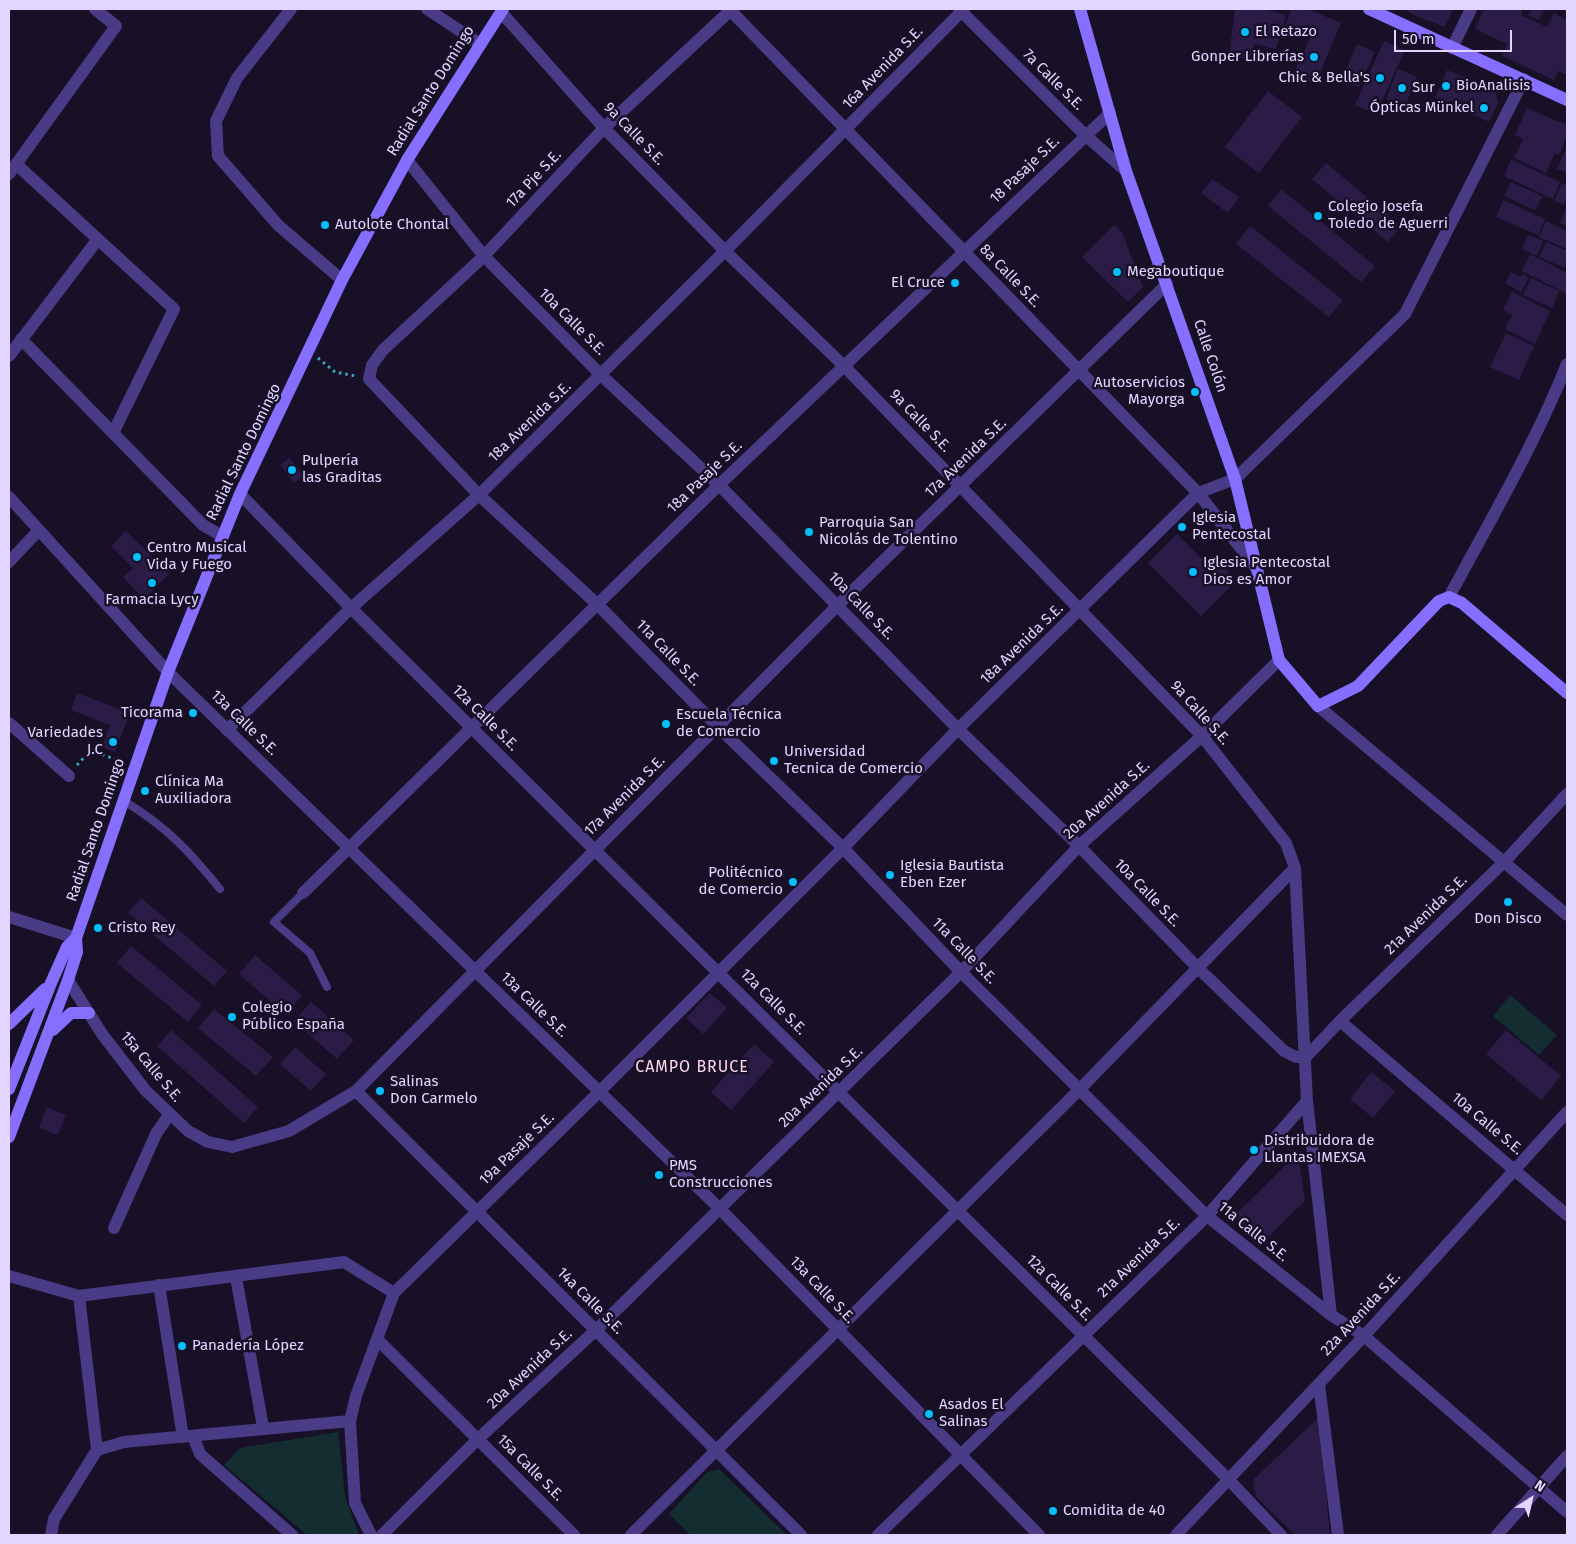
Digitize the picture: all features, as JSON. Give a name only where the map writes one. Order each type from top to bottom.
[{"type":"main road","name":"Calle Colón","points":[[1080,9],[1126,170],[1236,479],[1280,660],[1318,706]]},
{"type":"main road","points":[[1369,9],[1567,100]]},
{"type":"main road","name":"Radial Santo Domingo","points":[[9,1137],[68,980],[77,952],[76,938],[168,672],[240,494],[310,351],[342,280],[406,160],[502,10]]},
{"type":"main road","points":[[1318,706],[1358,686],[1439,602],[1449,597],[1462,603],[1567,693]]},
{"type":"main road","name":"Radial Santo Domingo","points":[[9,1089],[12,1070],[50,983],[67,947],[76,938]]},
{"type":"main road","points":[[9,1024],[50,983]]},
{"type":"main road","points":[[48,1036],[62,1019],[71,1013],[89,1013]]},
{"type":"main road","points":[[12,1070],[32,1078]]},
{"type":"main road","points":[[9,1096],[23,1101]]},
{"type":"street","points":[[95,9],[116,26],[12,169],[98,239],[174,309],[113,433]]},
{"type":"street","points":[[291,9],[238,78],[216,121],[218,156],[278,224],[342,280]]},
{"type":"street","points":[[427,9],[480,44]]},
{"type":"street","name":"17a Pje S.E.","points":[[369,379],[372,365],[383,350],[484,256],[604,128],[731,9]]},
{"type":"street","name":"8a Calle S.E.","points":[[731,9],[1198,493],[1259,573]]},
{"type":"street","points":[[1452,48],[1471,9]]},
{"type":"street","name":"9a Calle S.E.","points":[[502,10],[604,128],[725,251],[845,367],[1202,736],[1286,843],[1295,868],[1307,1102],[1331,1315]]},
{"type":"street","name":"16a Avenida S.E.","points":[[846,129],[961,10]]},
{"type":"street","name":"7a Calle S.E.","points":[[961,10],[1085,135],[1126,170]]},
{"type":"street","points":[[1236,479],[1405,314],[1524,79]]},
{"type":"street","name":"18 Pasaje S.E.","points":[[964,252],[1110,113]]},
{"type":"street","name":"18a Avenida S.E.","points":[[227,730],[351,608],[479,494],[601,375],[846,129]]},
{"type":"street","name":"10a Calle S.E.","points":[[406,160],[484,256],[601,375],[719,485],[958,729],[1079,846],[1196,967],[1284,1051],[1296,1057],[1306,1057]]},
{"type":"street","points":[[9,356],[98,239]]},
{"type":"street","name":"18a Pasaje S.E.","points":[[472,728],[719,485],[964,252]]},
{"type":"street","name":"17a Avenida S.E.","points":[[232,1147],[289,1131],[356,1091],[474,969],[837,606],[1167,284]]},
{"type":"street","points":[[21,339],[203,526],[222,536]]},
{"type":"street","points":[[1449,597],[1501,502],[1557,391],[1567,364]]},
{"type":"street","name":"11a Calle S.E.","points":[[369,379],[479,494],[598,605],[718,727],[843,848],[961,972],[1207,1216],[1331,1315],[1364,1336],[1567,1512]]},
{"type":"street","name":"18a Avenida S.E.","points":[[843,848],[958,729],[1081,611],[1198,493],[1236,479]]},
{"type":"street","name":"12a Calle S.E.","points":[[240,494],[351,608],[1230,1481],[1281,1535]]},
{"type":"street","name":"13a Calle S.E.","points":[[9,497],[168,672],[720,1209],[1039,1535]]},
{"type":"street","points":[[9,562],[39,530]]},
{"type":"street","name":"20a Avenida S.E.","points":[[382,1535],[478,1439],[596,1330],[961,972],[1079,846],[1202,736],[1280,660]]},
{"type":"street","points":[[1318,706],[1505,861],[1567,915]]},
{"type":"street","points":[[9,723],[69,776]]},
{"type":"street","points":[[303,892],[472,728]]},
{"type":"street","name":"21a Avenida S.E.","points":[[1306,1057],[1340,1021],[1505,861],[1567,794]]},
{"type":"street","name":"19a Pasaje S.E.","points":[[371,1535],[355,1503],[350,1421],[394,1293],[599,1092],[843,848]]},
{"type":"street","points":[[631,1535],[1079,1090],[1196,967],[1295,868]]},
{"type":"street","points":[[9,917],[76,938]]},
{"type":"street","name":"15a Calle S.E.","points":[[68,980],[89,1013],[146,1091],[169,1115],[188,1131],[208,1142],[232,1147]]},
{"type":"street","name":"10a Calle S.E.","points":[[1340,1021],[1567,1215]]},
{"type":"street","name":"14a Calle S.E.","points":[[356,1091],[802,1535]]},
{"type":"street","name":"21a Avenida S.E.","points":[[878,1535],[1207,1216],[1307,1102]]},
{"type":"street","name":"22a Avenida S.E.","points":[[1176,1535],[1230,1481],[1567,1112]]},
{"type":"street","points":[[114,1228],[156,1134],[169,1115]]},
{"type":"street","points":[[9,1276],[79,1296],[344,1262],[394,1293]]},
{"type":"street","points":[[236,1277],[263,1427]]},
{"type":"street","points":[[160,1285],[188,1437],[200,1454],[292,1535]]},
{"type":"street","points":[[51,1535],[54,1519],[97,1450],[79,1296]]},
{"type":"street","name":"15a Calle S.E.","points":[[377,1339],[574,1535]]},
{"type":"street","points":[[1319,1384],[1338,1535]]},
{"type":"street","points":[[97,1450],[124,1442],[188,1437],[263,1427],[350,1421]]},
{"type":"street","points":[[1497,1535],[1567,1456]]},
{"type":"lane","points":[[124,801],[170,832],[188,850],[220,889]]},
{"type":"lane","points":[[303,892],[274,922],[310,953],[327,987]]},
{"type":"path","points":[[310,351],[334,372],[369,379]]},
{"type":"path","points":[[69,776],[91,750],[136,767]]},
{"type":"green space","points":[[1510,995],[1557,1035],[1539,1055],[1493,1016]]},
{"type":"green space","points":[[338,1432],[345,1496],[359,1535],[307,1535],[224,1465],[240,1448]]},
{"type":"green space","points":[[719,1469],[787,1535],[690,1535],[669,1514],[707,1472]]},
{"type":"building","name":"El Retazo","points":[[1235,9],[1263,9],[1286,15],[1276,49],[1254,44],[1251,60],[1229,55]]},
{"type":"building","name":"Gonper Librerías","points":[[1291,9],[1308,9],[1341,23],[1315,85],[1293,75],[1310,38],[1285,29]]},
{"type":"building","points":[[1404,9],[1453,9],[1445,27],[1416,16]]},
{"type":"building","points":[[1484,9],[1523,9],[1521,15],[1547,27],[1554,13],[1567,20],[1567,75],[1558,71],[1554,80],[1502,56],[1507,44],[1475,29]]},
{"type":"building","points":[[1531,9],[1543,10],[1539,20],[1528,15]]},
{"type":"building","name":"Chic & Bella's","points":[[1384,41],[1405,50],[1376,114],[1355,105]]},
{"type":"building","points":[[1357,44],[1375,52],[1359,87],[1342,79]]},
{"type":"building","name":"Sur","points":[[1398,69],[1417,77],[1405,106],[1386,99]]},
{"type":"building","points":[[1447,70],[1495,90],[1498,103],[1489,122],[1435,98]]},
{"type":"building","points":[[1268,91],[1302,117],[1259,173],[1225,147]]},
{"type":"building","points":[[1527,108],[1567,125],[1567,135],[1559,155],[1555,153],[1546,173],[1514,158],[1523,139],[1515,135]]},
{"type":"building","points":[[1567,147],[1567,173],[1557,169]]},
{"type":"building","points":[[1511,159],[1560,182],[1553,199],[1504,176]]},
{"type":"building","points":[[1326,163],[1401,226],[1388,242],[1312,179]]},
{"type":"building","points":[[1212,179],[1239,197],[1228,213],[1201,193]]},
{"type":"building","points":[[1511,182],[1542,196],[1535,210],[1504,196]]},
{"type":"building","points":[[1562,183],[1567,185],[1567,198],[1564,205],[1554,201]]},
{"type":"building","points":[[1281,189],[1375,266],[1361,282],[1268,206]]},
{"type":"building","points":[[1503,200],[1545,219],[1538,235],[1496,217]]},
{"type":"building","points":[[1567,206],[1567,226],[1560,223]]},
{"type":"building","points":[[1546,221],[1567,231],[1567,249],[1539,237]]},
{"type":"building","name":"Megaboutique","points":[[1114,225],[1122,232],[1143,287],[1128,302],[1082,257]]},
{"type":"building","points":[[1250,226],[1343,300],[1329,317],[1236,244]]},
{"type":"building","points":[[1528,235],[1543,241],[1537,256],[1522,249]]},
{"type":"building","points":[[1546,242],[1567,251],[1565,268],[1539,257]]},
{"type":"building","points":[[1530,254],[1567,273],[1567,294],[1522,271]]},
{"type":"building","points":[[1511,272],[1521,277],[1522,274],[1529,278],[1521,292],[1505,283]]},
{"type":"building","points":[[1531,278],[1559,291],[1552,308],[1523,295]]},
{"type":"building","points":[[1512,292],[1550,311],[1535,344],[1505,329],[1512,315],[1503,310]]},
{"type":"building","points":[[1506,333],[1534,346],[1519,380],[1490,367]]},
{"type":"building","name":"Pulpería las Graditas","points":[[289,458],[304,475],[294,483],[280,465]]},
{"type":"building","name":"Centro Musical Vida y Fuego","points":[[126,531],[169,574],[144,599],[123,577],[133,568],[111,546]]},
{"type":"building","name":"Iglesia Pentecostal Dios es Amor","points":[[1177,534],[1203,560],[1215,559],[1237,580],[1201,616],[1148,563]]},
{"type":"building","points":[[77,693],[130,713],[115,752],[102,747],[110,725],[71,710]]},
{"type":"building","points":[[141,898],[227,971],[214,986],[128,913]]},
{"type":"building","points":[[131,946],[202,1005],[188,1022],[117,963]]},
{"type":"building","points":[[255,955],[302,995],[286,1015],[239,974]]},
{"type":"building","points":[[710,993],[727,1008],[703,1034],[686,1018]]},
{"type":"building","points":[[311,1002],[354,1040],[337,1059],[294,1021]]},
{"type":"building","points":[[214,1009],[273,1057],[256,1076],[198,1028]]},
{"type":"building","points":[[171,1030],[258,1107],[244,1123],[157,1046]]},
{"type":"building","points":[[1506,1030],[1561,1076],[1541,1100],[1486,1054]]},
{"type":"building","points":[[754,1044],[774,1062],[731,1110],[711,1092]]},
{"type":"building","points":[[295,1047],[326,1074],[311,1091],[280,1064]]},
{"type":"building","points":[[1371,1072],[1395,1091],[1373,1118],[1350,1099]]},
{"type":"building","points":[[47,1107],[66,1115],[58,1135],[39,1128]]},
{"type":"building","points":[[1298,1153],[1305,1201],[1264,1241],[1233,1217]]},
{"type":"building","points":[[1319,1417],[1330,1535],[1295,1535],[1256,1497],[1253,1480]]},
{"type":"place","name":"El Retazo","points":[[1245,32]]},
{"type":"place","name":"Gonper Librerías","points":[[1314,57]]},
{"type":"place","name":"Chic & Bella's","points":[[1380,78]]},
{"type":"place","name":"BioAnalisis","points":[[1446,86]]},
{"type":"place","name":"Sur","points":[[1402,88]]},
{"type":"place","name":"Ópticas Münkel","points":[[1484,108]]},
{"type":"place","name":"Colegio Josefa Toledo de Aguerri","points":[[1318,216]]},
{"type":"place","name":"Autolote Chontal","points":[[325,225]]},
{"type":"place","name":"Megaboutique","points":[[1117,272]]},
{"type":"place","name":"El Cruce","points":[[955,283]]},
{"type":"place","name":"Autoservicios Mayorga","points":[[1195,392]]},
{"type":"place","name":"Pulpería las Graditas","points":[[292,470]]},
{"type":"place","name":"Iglesia Pentecostal","points":[[1182,527]]},
{"type":"place","name":"Parroquia San Nicolás de Tolentino","points":[[809,532]]},
{"type":"place","name":"Centro Musical Vida y Fuego","points":[[137,557]]},
{"type":"place","name":"Iglesia Pentecostal Dios es Amor","points":[[1193,572]]},
{"type":"place","name":"Farmacia Lycy","points":[[152,583]]},
{"type":"place","name":"Ticorama","points":[[193,713]]},
{"type":"place","name":"Escuela Técnica de Comercio","points":[[666,724]]},
{"type":"place","name":"Variedades J.C","points":[[113,742]]},
{"type":"place","name":"Universidad Tecnica de Comercio","points":[[774,761]]},
{"type":"place","name":"Clínica Ma Auxiliadora","points":[[145,791]]},
{"type":"place","name":"Iglesia Bautista Eben Ezer","points":[[890,875]]},
{"type":"place","name":"Politécnico de Comercio","points":[[793,882]]},
{"type":"place","name":"Don Disco","points":[[1508,902]]},
{"type":"place","name":"Cristo Rey","points":[[98,928]]},
{"type":"place","name":"Colegio Público España","points":[[232,1017]]},
{"type":"place","name":"Salinas Don Carmelo","points":[[380,1091]]},
{"type":"place","name":"Distribuidora de Llantas IMEXSA","points":[[1254,1150]]},
{"type":"place","name":"PMS Construcciones","points":[[659,1175]]},
{"type":"place","name":"Panadería López","points":[[182,1346]]},
{"type":"place","name":"Asados El Salinas","points":[[929,1414]]},
{"type":"place","name":"Comidita de 40","points":[[1053,1511]]},
{"type":"district","name":"CAMPO BRUCE","points":[[692,1068]]}]
